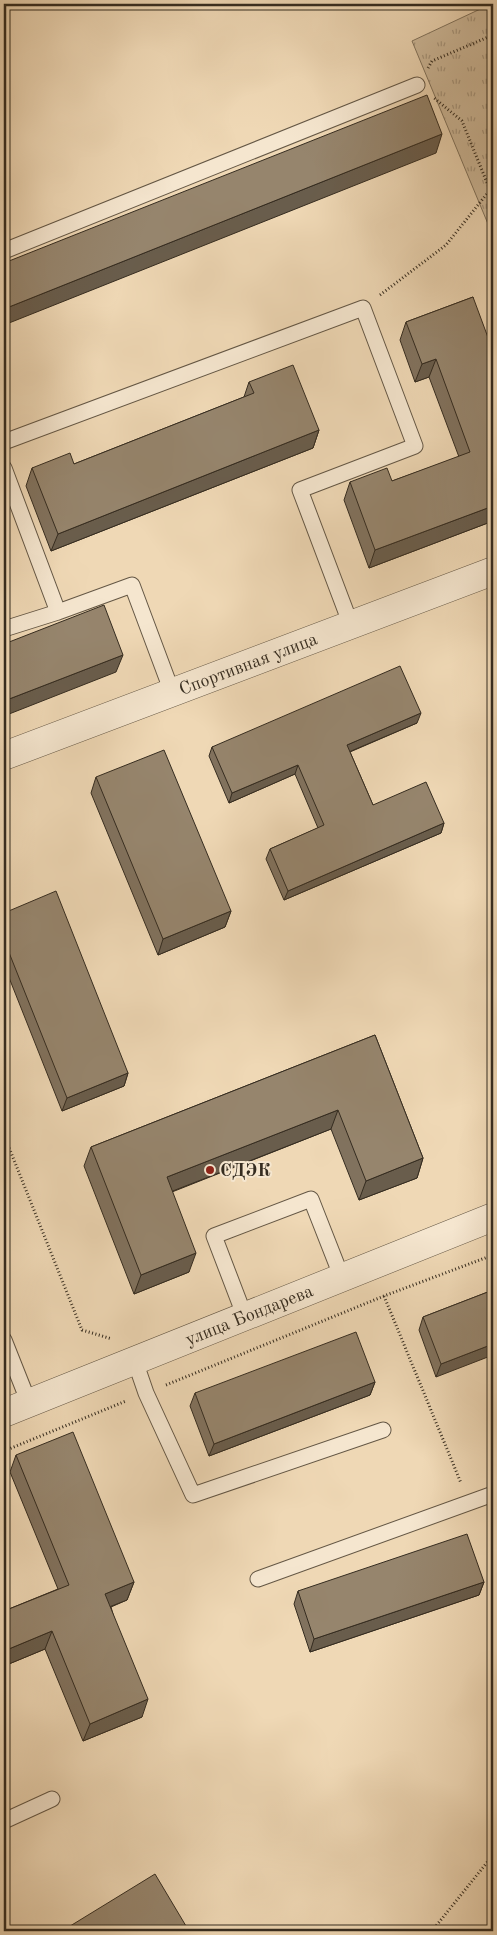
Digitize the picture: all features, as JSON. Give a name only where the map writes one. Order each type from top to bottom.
[{"type":"street","name":"Спортивная улица","points":[[4,756],[493,571]]},
{"type":"street","name":"улица Бондарева","points":[[4,1413],[493,1217]]},
{"type":"lane","points":[[4,251],[418,85]]},
{"type":"lane","points":[[4,442],[363,308],[415,446],[300,490],[350,625]]},
{"type":"lane","points":[[4,468],[58,612]]},
{"type":"lane","points":[[4,629],[132,585],[172,692]]},
{"type":"lane","points":[[245,1317],[214,1236],[311,1199],[342,1278]]},
{"type":"lane","points":[[4,1340],[29,1403]]},
{"type":"lane","points":[[135,1361],[146,1393],[193,1495],[383,1430]]},
{"type":"lane","points":[[258,1579],[493,1494]]},
{"type":"lane","points":[[4,1821],[52,1799]]},
{"type":"path","points":[[363,308],[446,245],[490,190],[462,121],[418,85],[432,61],[493,35]]},
{"type":"path","points":[[4,1135],[82,1330],[127,1344],[135,1361]]},
{"type":"path","points":[[4,1451],[384,1296],[493,1255]]},
{"type":"path","points":[[384,1296],[469,1503]]},
{"type":"path","points":[[432,1931],[493,1855]]},
{"type":"green space","points":[[493,4],[493,236],[412,41]]},
{"type":"building","points":[[427,95],[442,134],[4,309],[4,263]]},
{"type":"building","points":[[473,297],[493,351],[493,506],[375,550],[350,482],[387,468],[392,481],[470,452],[436,359],[422,364],[406,322]]},
{"type":"building","points":[[293,365],[319,430],[58,534],[32,468],[70,453],[74,464],[254,393],[249,382]]},
{"type":"building","points":[[104,605],[123,655],[4,701],[4,644]]},
{"type":"building","points":[[400,666],[421,713],[347,745],[373,805],[426,782],[444,823],[288,891],[270,849],[324,825],[298,765],[232,793],[212,747]]},
{"type":"building","points":[[164,750],[231,911],[163,939],[96,777]]},
{"type":"building","points":[[56,891],[128,1073],[67,1098],[4,940],[4,913]]},
{"type":"building","points":[[375,1035],[423,1158],[366,1181],[338,1110],[167,1177],[196,1253],[141,1275],[91,1147]]},
{"type":"building","points":[[493,1290],[493,1344],[441,1364],[423,1317]]},
{"type":"building","points":[[356,1332],[375,1382],[214,1444],[195,1393]]},
{"type":"building","points":[[73,1432],[134,1582],[105,1594],[148,1699],[90,1724],[52,1631],[4,1651],[4,1611],[69,1585],[16,1455]]},
{"type":"building","points":[[467,1534],[484,1582],[314,1639],[298,1591]]},
{"type":"building","points":[[155,1874],[189,1931],[62,1931]]},
{"type":"place","name":"СДЭК","points":[[210,1170]]}]
